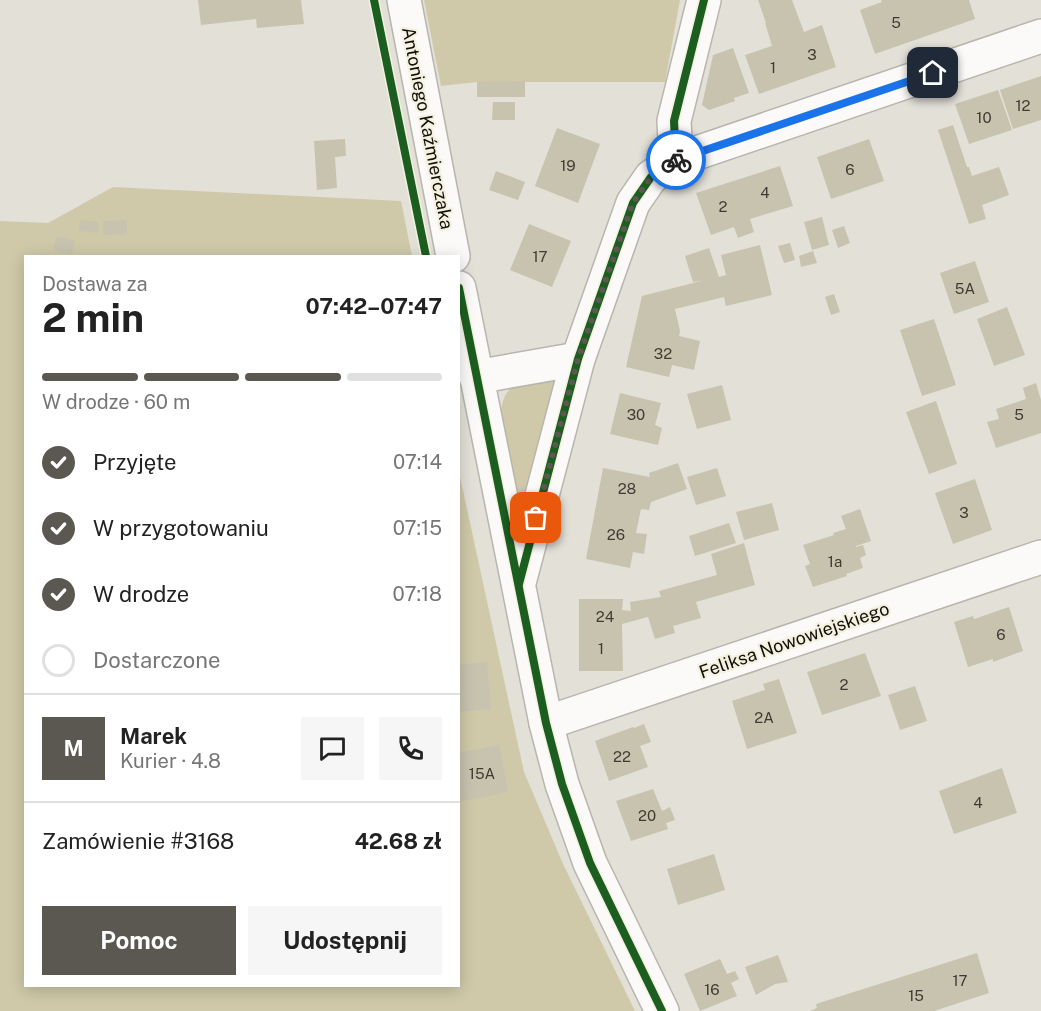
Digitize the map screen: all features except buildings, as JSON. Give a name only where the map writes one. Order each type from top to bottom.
[{"type":"street","name":"Antoniego Kaźmierczaka","points":[[404,0],[453,255]]},
{"type":"street","points":[[676,160],[674,121],[705,0]]},
{"type":"street","points":[[519,587],[578,359],[633,203],[651,177],[676,160],[1041,36]]},
{"type":"street","points":[[460,293],[546,723],[562,784],[590,863],[662,1011]]},
{"type":"street","points":[[476,376],[578,359]]},
{"type":"street","name":"Feliksa Nowowiejskiego","points":[[546,723],[1041,557]]},
{"type":"shaded area","points":[[424,0],[680,0],[665,82],[477,82],[441,86]]},
{"type":"shaded area","points":[[113,187],[401,201],[412,255],[24,255],[24,987],[460,987],[460,477],[524,772],[563,864],[635,1011],[0,1011],[0,221],[48,223]]},
{"type":"shaded area","points":[[556,378],[521,514],[501,410],[510,389]]},
{"type":"cycle path","points":[[374,0],[426,255]]},
{"type":"cycle path","points":[[519,584],[578,359],[633,203],[651,177],[676,160],[674,121],[704,0]]},
{"type":"cycle path","points":[[460,293],[546,723],[562,784],[590,863],[662,1011]]},
{"type":"way so far","points":[[536,518],[578,359],[633,203],[651,177],[676,160]]},
{"type":"route","points":[[676,160],[933,73]]}]
